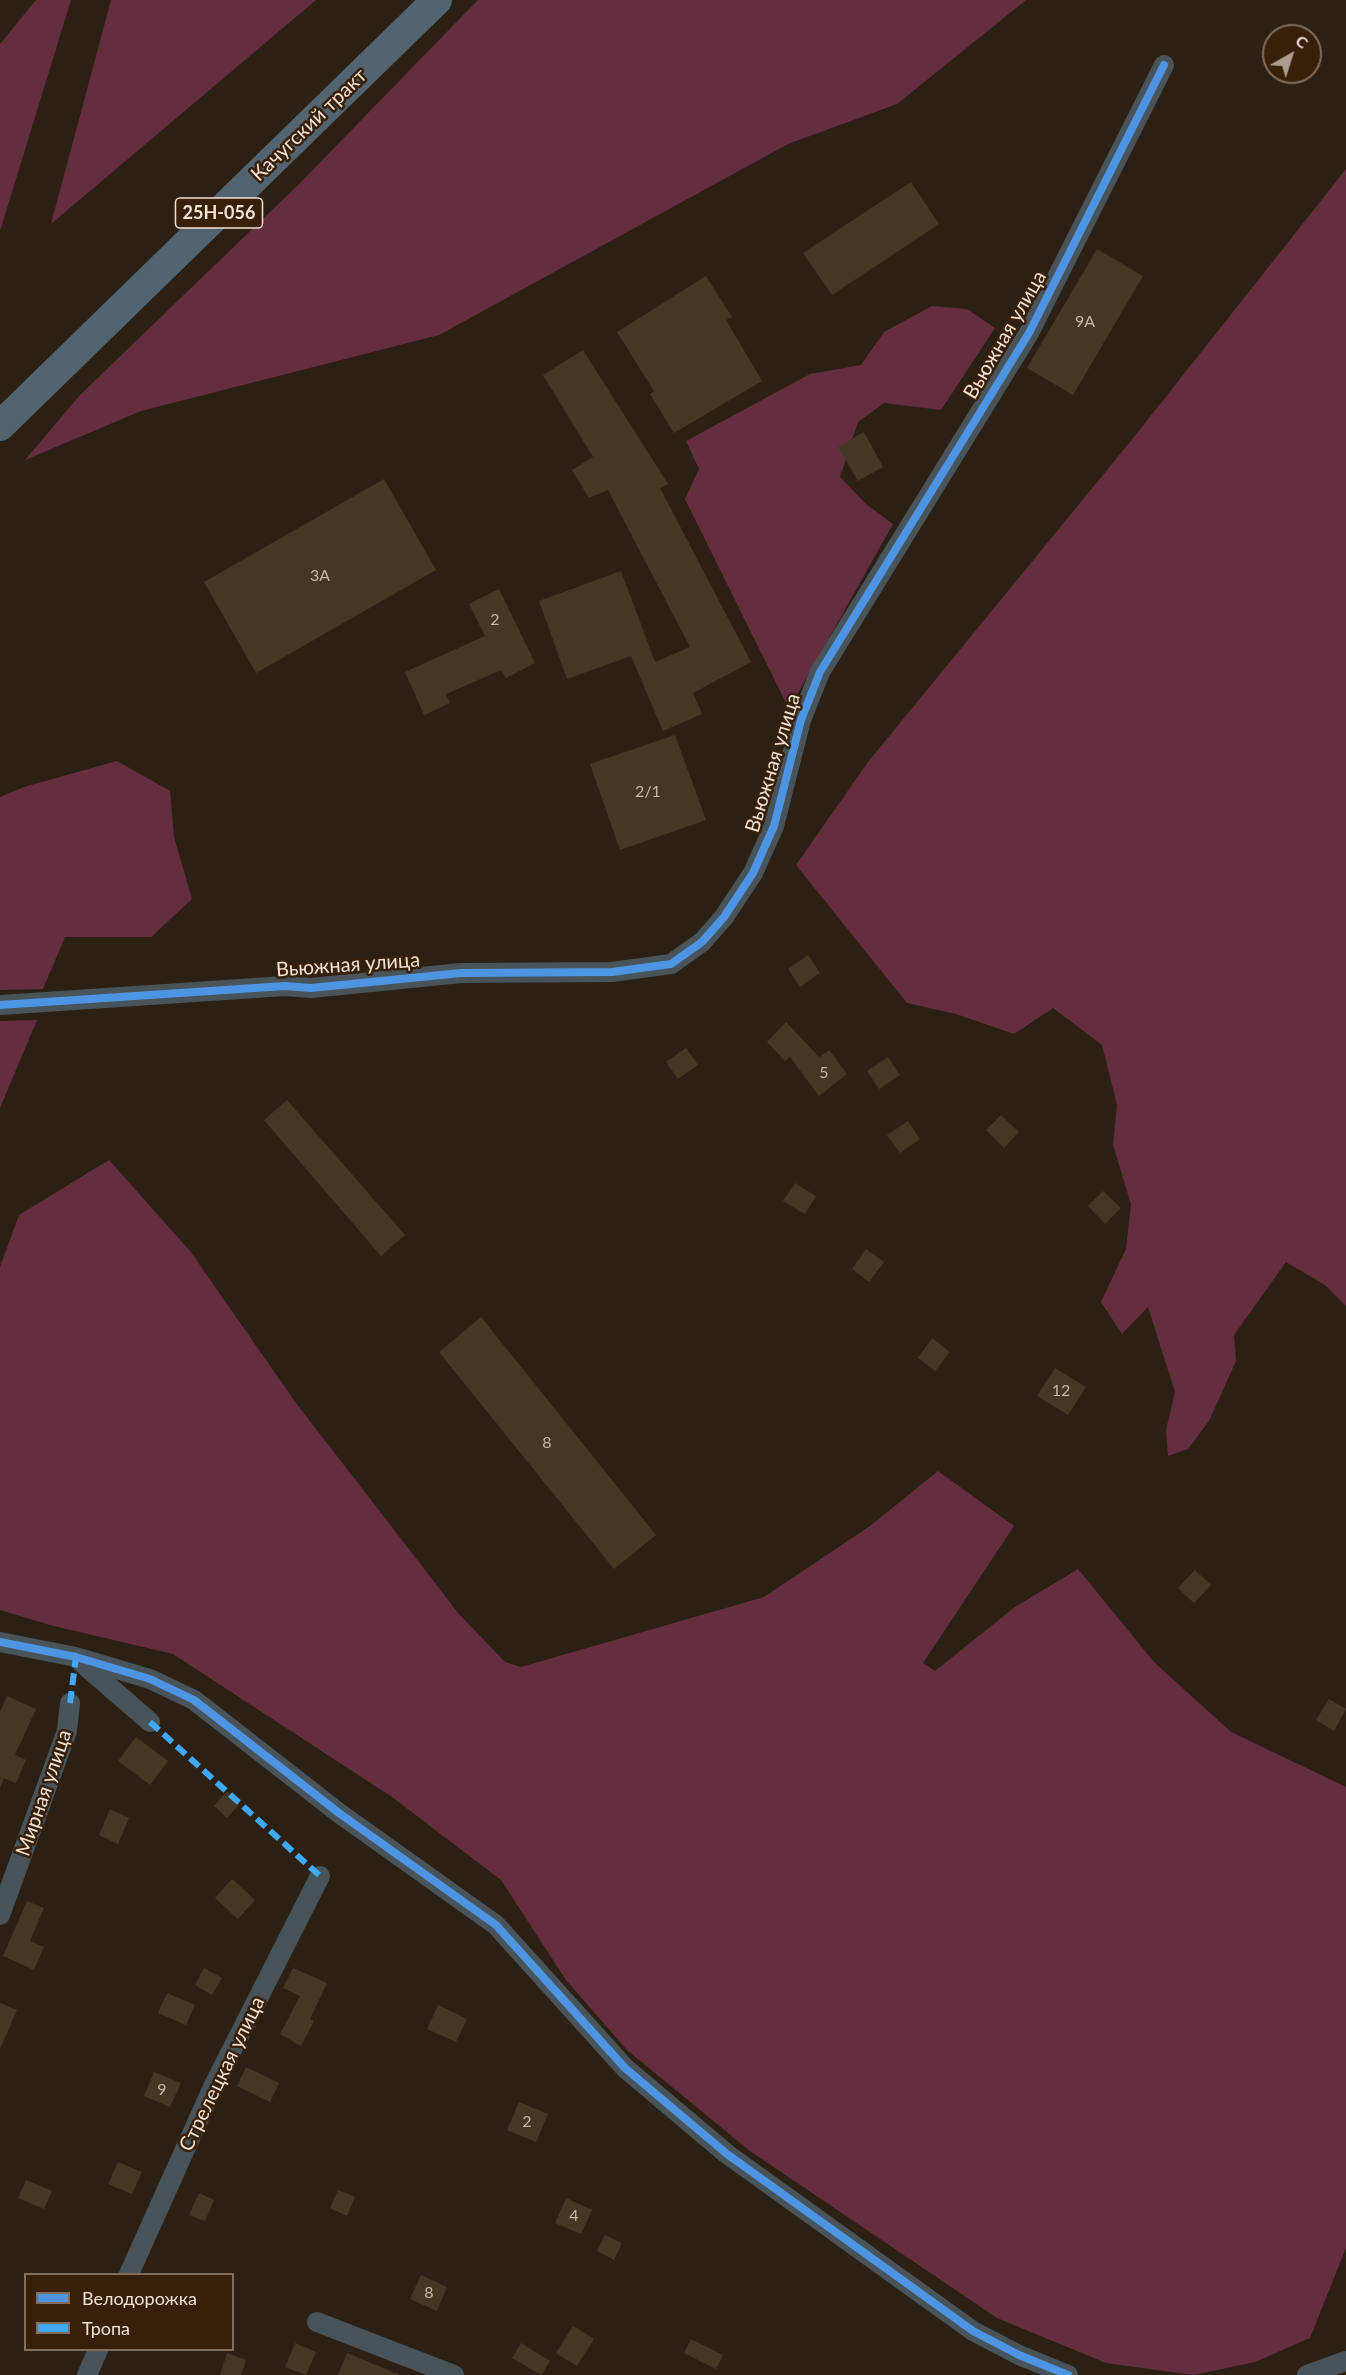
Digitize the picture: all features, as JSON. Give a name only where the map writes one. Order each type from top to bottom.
[{"type":"main road","name":"Качугский тракт","points":[[0,426],[437,0]]},
{"type":"street","name":"Вьюжная улица","points":[[0,1005],[285,986],[311,988],[461,974],[612,972],[670,964],[702,942],[724,917],[753,873],[774,826],[801,720],[820,672],[1029,333],[1164,65]]},
{"type":"street","points":[[0,1642],[76,1657],[150,1679],[194,1700],[339,1813],[496,1925],[625,2068],[727,2154],[973,2331],[1020,2355],[1068,2375]]},
{"type":"street","points":[[76,1657],[150,1722]]},
{"type":"street","name":"Мирная улица","points":[[0,1915],[67,1731],[70,1704]]},
{"type":"street","name":"Стрелецкая улица","points":[[129,2273],[213,2087],[320,1876]]},
{"type":"street","points":[[316,2322],[417,2368],[454,2375]]},
{"type":"street","points":[[87,2375],[97,2351]]},
{"type":"street","points":[[1307,2375],[1346,2361]]},
{"type":"shaded area","points":[[36,0],[71,0],[0,231],[0,44]]},
{"type":"shaded area","points":[[111,0],[316,0],[51,224]]},
{"type":"shaded area","points":[[478,0],[1026,0],[897,104],[788,144],[439,335],[141,411],[25,460],[80,395],[298,185]]},
{"type":"shaded area","points":[[1346,169],[1346,1306],[1325,1285],[1286,1262],[1234,1335],[1236,1361],[1209,1421],[1188,1449],[1168,1456],[1166,1430],[1175,1392],[1148,1307],[1122,1334],[1101,1302],[1126,1249],[1131,1204],[1113,1145],[1117,1105],[1102,1045],[1053,1008],[1014,1034],[956,1014],[907,1003],[796,865],[868,762],[1134,437]]},
{"type":"shaded area","points":[[932,306],[967,309],[995,328],[941,410],[884,403],[858,422],[840,477],[867,505],[893,524],[789,709],[685,499],[699,469],[686,441],[810,374],[861,365],[884,332]]},
{"type":"shaded area","points":[[117,761],[170,791],[174,837],[192,899],[151,937],[65,937],[43,989],[0,990],[0,797],[24,787]]},
{"type":"shaded area","points":[[37,1020],[0,1108],[0,1021]]},
{"type":"shaded area","points":[[109,1160],[190,1251],[296,1403],[459,1614],[505,1662],[521,1667],[764,1597],[870,1526],[938,1471],[1014,1526],[923,1663],[935,1671],[1015,1607],[1078,1569],[1154,1662],[1231,1732],[1346,1787],[1346,2248],[1310,2338],[1255,2362],[1193,2375],[1106,2363],[997,2318],[750,2151],[627,2050],[566,1980],[501,1880],[392,1797],[173,1654],[50,1625],[0,1610],[0,1267],[19,1215]]},
{"type":"building","points":[[911,182],[939,224],[832,295],[803,253]]},
{"type":"building","points":[[1097,249],[1143,276],[1073,395],[1027,368]]},
{"type":"building","points":[[706,276],[732,317],[726,320],[762,381],[674,433],[650,394],[654,391],[617,332]]},
{"type":"building","points":[[583,350],[668,484],[660,488],[751,662],[693,693],[702,714],[663,731],[631,656],[567,679],[539,601],[621,571],[655,662],[690,647],[608,490],[589,498],[572,470],[593,457],[543,375]]},
{"type":"building","points":[[864,432],[883,467],[858,481],[838,447]]},
{"type":"building","points":[[384,479],[436,570],[256,673],[204,582]]},
{"type":"building","points":[[499,589],[535,663],[506,678],[501,670],[446,694],[450,703],[424,715],[405,672],[485,636],[469,604]]},
{"type":"building","points":[[675,735],[706,820],[620,850],[590,764]]},
{"type":"building","points":[[808,955],[820,973],[800,987],[788,969]]},
{"type":"building","points":[[786,1022],[819,1057],[829,1050],[847,1074],[819,1096],[790,1057],[785,1061],[767,1042]]},
{"type":"building","points":[[686,1048],[698,1065],[678,1079],[666,1062]]},
{"type":"building","points":[[888,1057],[900,1075],[879,1089],[867,1071]]},
{"type":"building","points":[[287,1100],[405,1235],[381,1256],[264,1120]]},
{"type":"building","points":[[1001,1115],[1019,1132],[1004,1148],[986,1130]]},
{"type":"building","points":[[908,1121],[920,1139],[900,1153],[887,1135]]},
{"type":"building","points":[[795,1183],[816,1196],[805,1214],[783,1201]]},
{"type":"building","points":[[1103,1191],[1121,1208],[1105,1224],[1088,1206]]},
{"type":"building","points":[[866,1249],[884,1262],[869,1282],[852,1269]]},
{"type":"building","points":[[481,1317],[656,1535],[614,1569],[439,1352]]},
{"type":"building","points":[[932,1338],[950,1352],[935,1371],[918,1358]]},
{"type":"building","points":[[1055,1368],[1086,1387],[1068,1415],[1037,1396]]},
{"type":"building","points":[[1195,1570],[1211,1585],[1194,1603],[1178,1588]]},
{"type":"building","points":[[7,1696],[36,1709],[15,1755],[26,1760],[16,1783],[4,1778],[0,1788],[0,1712]]},
{"type":"building","points":[[1329,1699],[1346,1709],[1334,1731],[1316,1720]]},
{"type":"building","points":[[136,1737],[168,1761],[150,1785],[118,1761]]},
{"type":"building","points":[[227,1791],[240,1803],[227,1818],[214,1806]]},
{"type":"building","points":[[110,1809],[129,1818],[118,1844],[99,1835]]},
{"type":"building","points":[[232,1879],[255,1900],[238,1919],[215,1898]]},
{"type":"building","points":[[27,1901],[44,1908],[30,1941],[44,1947],[34,1970],[3,1956]]},
{"type":"building","points":[[204,1968],[222,1978],[212,1995],[195,1985]]},
{"type":"building","points":[[293,1968],[327,1983],[310,2019],[314,2021],[301,2046],[280,2034],[300,1996],[283,1988]]},
{"type":"building","points":[[167,1993],[195,2005],[186,2025],[158,2013]]},
{"type":"building","points":[[0,2003],[17,2010],[0,2049]]},
{"type":"building","points":[[438,2005],[467,2019],[456,2042],[427,2029]]},
{"type":"building","points":[[246,2067],[279,2083],[270,2102],[237,2086]]},
{"type":"building","points":[[154,2072],[181,2083],[170,2107],[144,2096]]},
{"type":"building","points":[[519,2102],[548,2114],[536,2142],[507,2130]]},
{"type":"building","points":[[118,2162],[142,2172],[132,2194],[108,2184]]},
{"type":"building","points":[[26,2180],[52,2191],[44,2209],[18,2198]]},
{"type":"building","points":[[338,2190],[355,2197],[347,2216],[330,2208]]},
{"type":"building","points":[[199,2193],[214,2200],[205,2221],[189,2215]]},
{"type":"building","points":[[566,2198],[592,2210],[581,2234],[555,2223]]},
{"type":"building","points":[[605,2235],[622,2243],[614,2260],[597,2251]]},
{"type":"building","points":[[421,2275],[447,2287],[437,2311],[410,2299]]},
{"type":"building","points":[[573,2326],[594,2339],[577,2366],[556,2353]]},
{"type":"building","points":[[691,2339],[723,2355],[716,2369],[684,2353]]},
{"type":"building","points":[[295,2343],[316,2352],[306,2375],[285,2367]]},
{"type":"building","points":[[521,2343],[550,2361],[541,2375],[512,2358]]},
{"type":"building","points":[[227,2353],[246,2360],[241,2375],[220,2375]]},
{"type":"building","points":[[347,2353],[400,2375],[338,2375]]},
{"type":"marked path","points":[[70,1703],[76,1657]]},
{"type":"marked path","points":[[150,1722],[320,1876]]},
{"type":"cycle path","points":[[0,1005],[285,986],[311,988],[461,973],[612,972],[671,964],[702,942],[724,917],[753,873],[774,826],[801,720],[820,672],[1029,333],[1164,65]]},
{"type":"cycle path","points":[[0,1642],[76,1657],[150,1679],[194,1700],[339,1813],[496,1925],[625,2068],[727,2154],[973,2331],[1019,2355],[1068,2375]]}]
